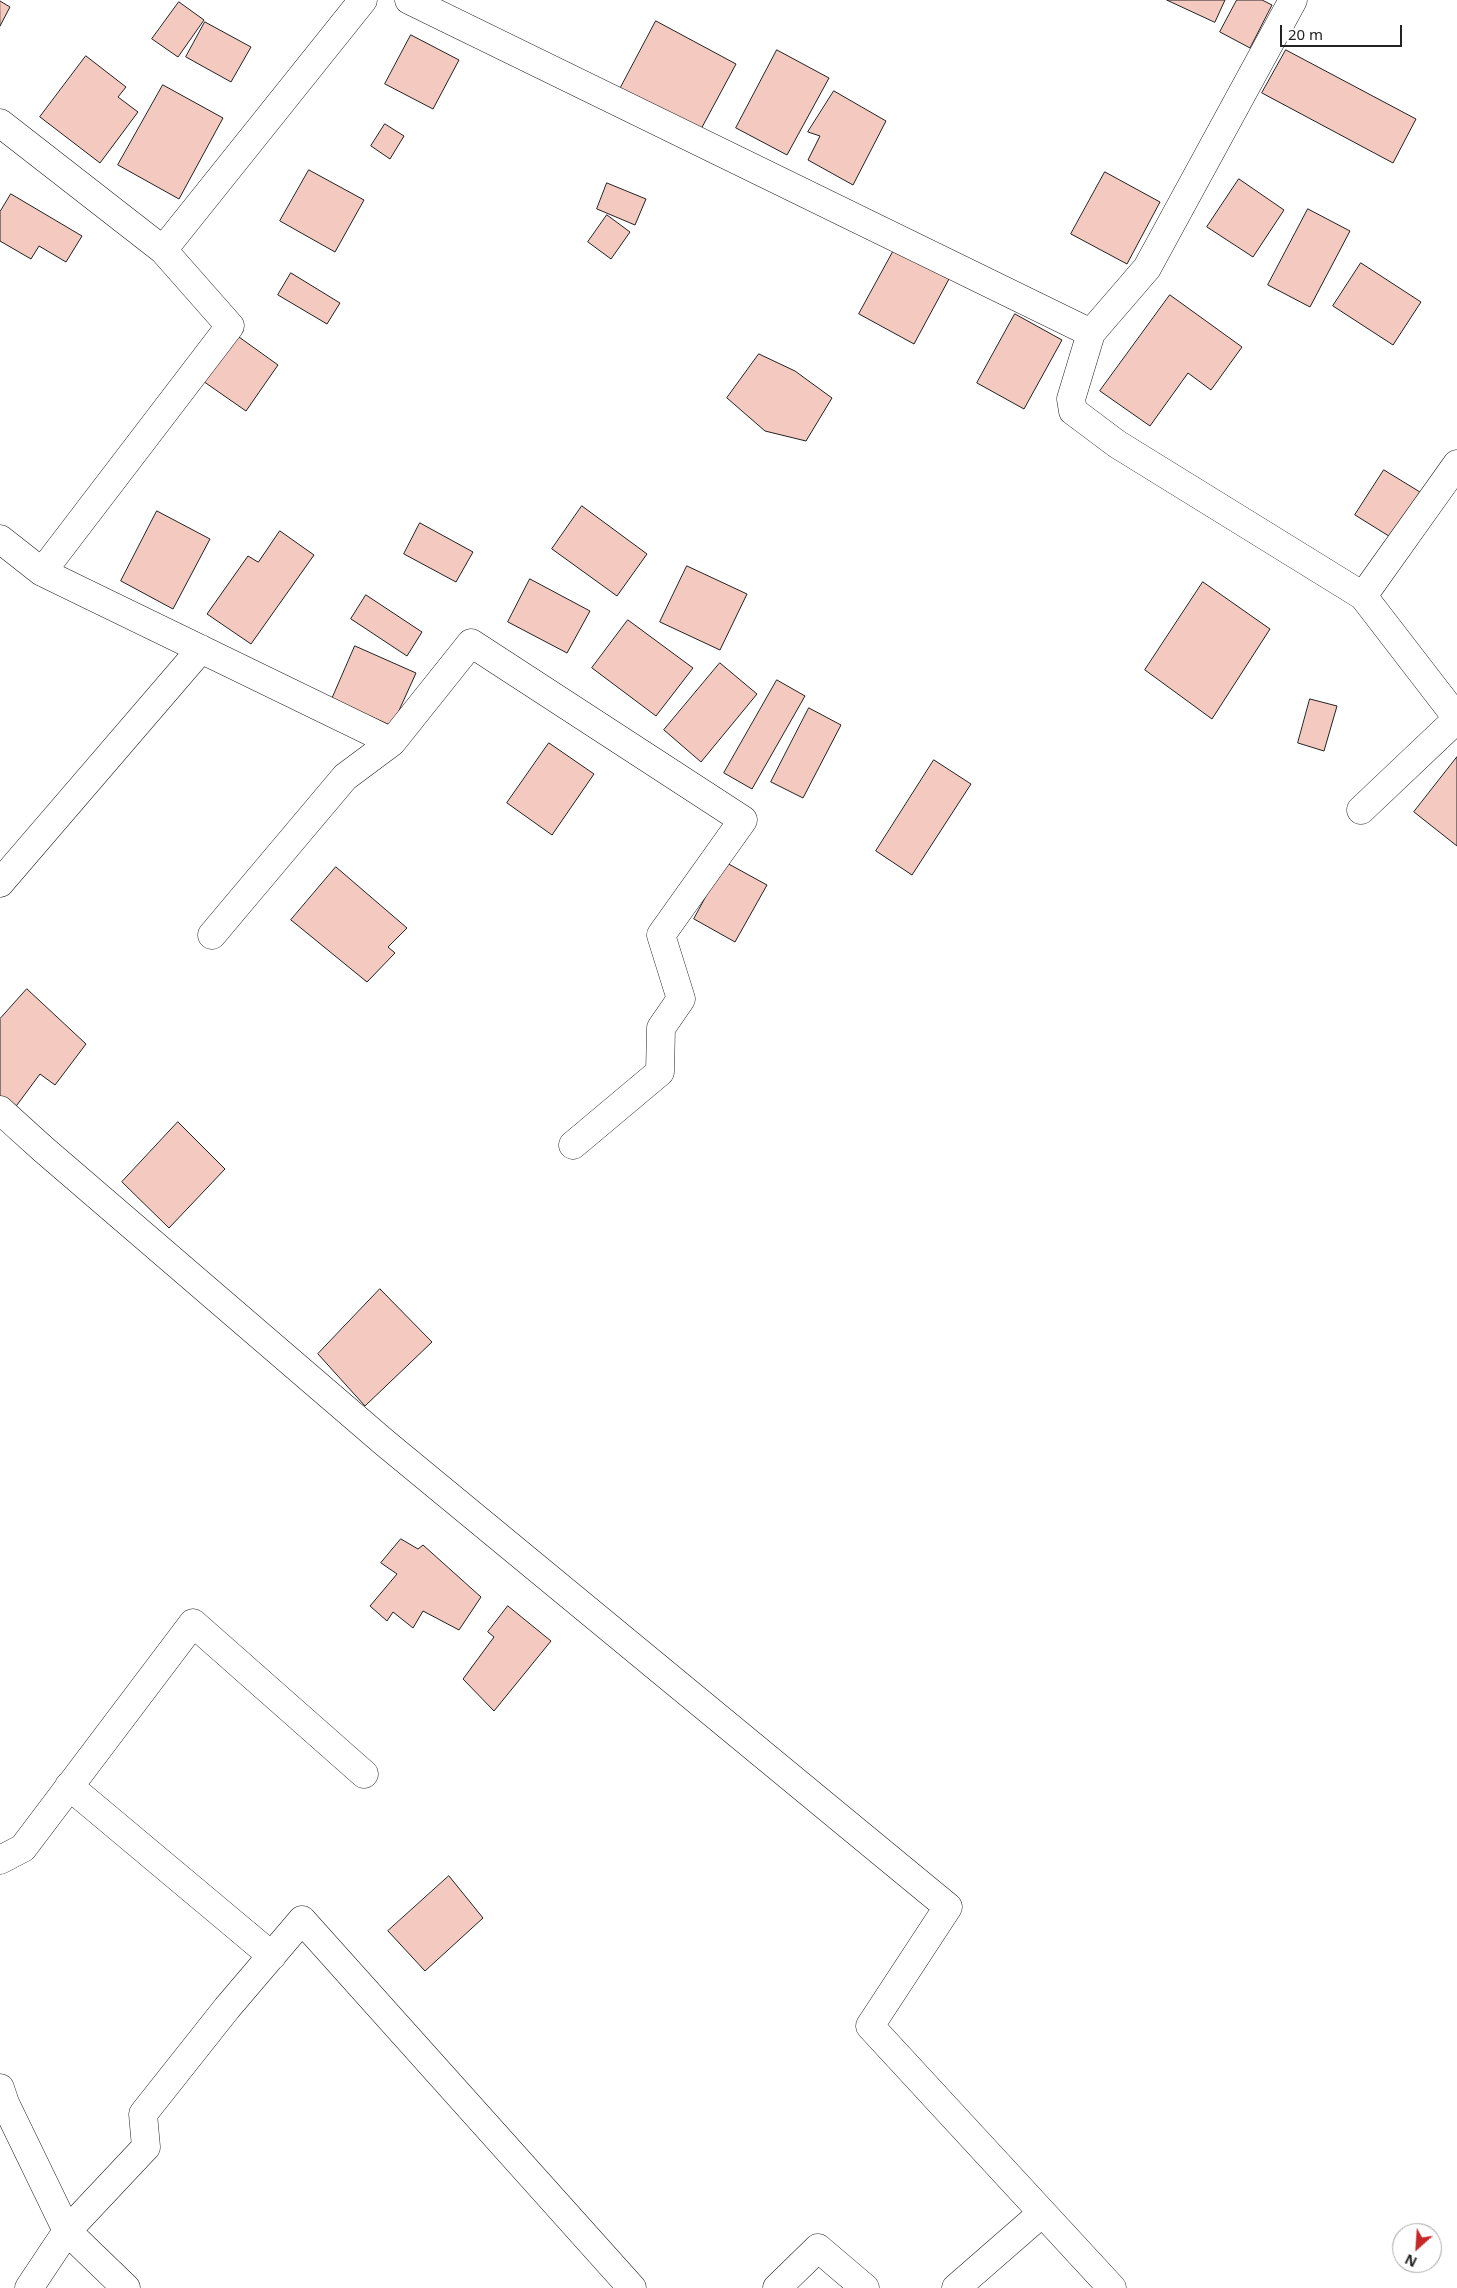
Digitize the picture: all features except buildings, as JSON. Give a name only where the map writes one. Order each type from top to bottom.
[{"type":"street","points":[[163,250],[362,0]]},
{"type":"street","points":[[409,0],[1092,333]]},
{"type":"street","points":[[1293,0],[1147,268],[1092,333],[1071,398],[1074,411],[1117,444],[1364,596],[1457,718],[1361,810]]},
{"type":"street","points":[[0,123],[163,250],[230,326],[42,572]]},
{"type":"street","points":[[1364,596],[1457,464]]},
{"type":"street","points":[[0,539],[42,572],[392,742]]},
{"type":"street","points":[[212,935],[345,777],[392,742],[471,643],[743,820],[661,935],[681,999],[661,1028],[660,1072],[573,1145]]},
{"type":"street","points":[[0,883],[201,649]]},
{"type":"street","points":[[0,1110],[385,1443],[948,1908],[870,2026],[1112,2288]]},
{"type":"street","points":[[0,1860],[23,1848],[193,1622],[364,1774]]},
{"type":"street","points":[[69,1786],[272,1956]]},
{"type":"street","points":[[29,2288],[67,2231],[146,2147],[143,2114],[227,2008],[302,1920],[632,2288]]},
{"type":"street","points":[[0,2088],[5,2103],[67,2231],[126,2288]]},
{"type":"street","points":[[956,2288],[1042,2212]]},
{"type":"street","points":[[777,2288],[818,2248],[865,2288]]}]
